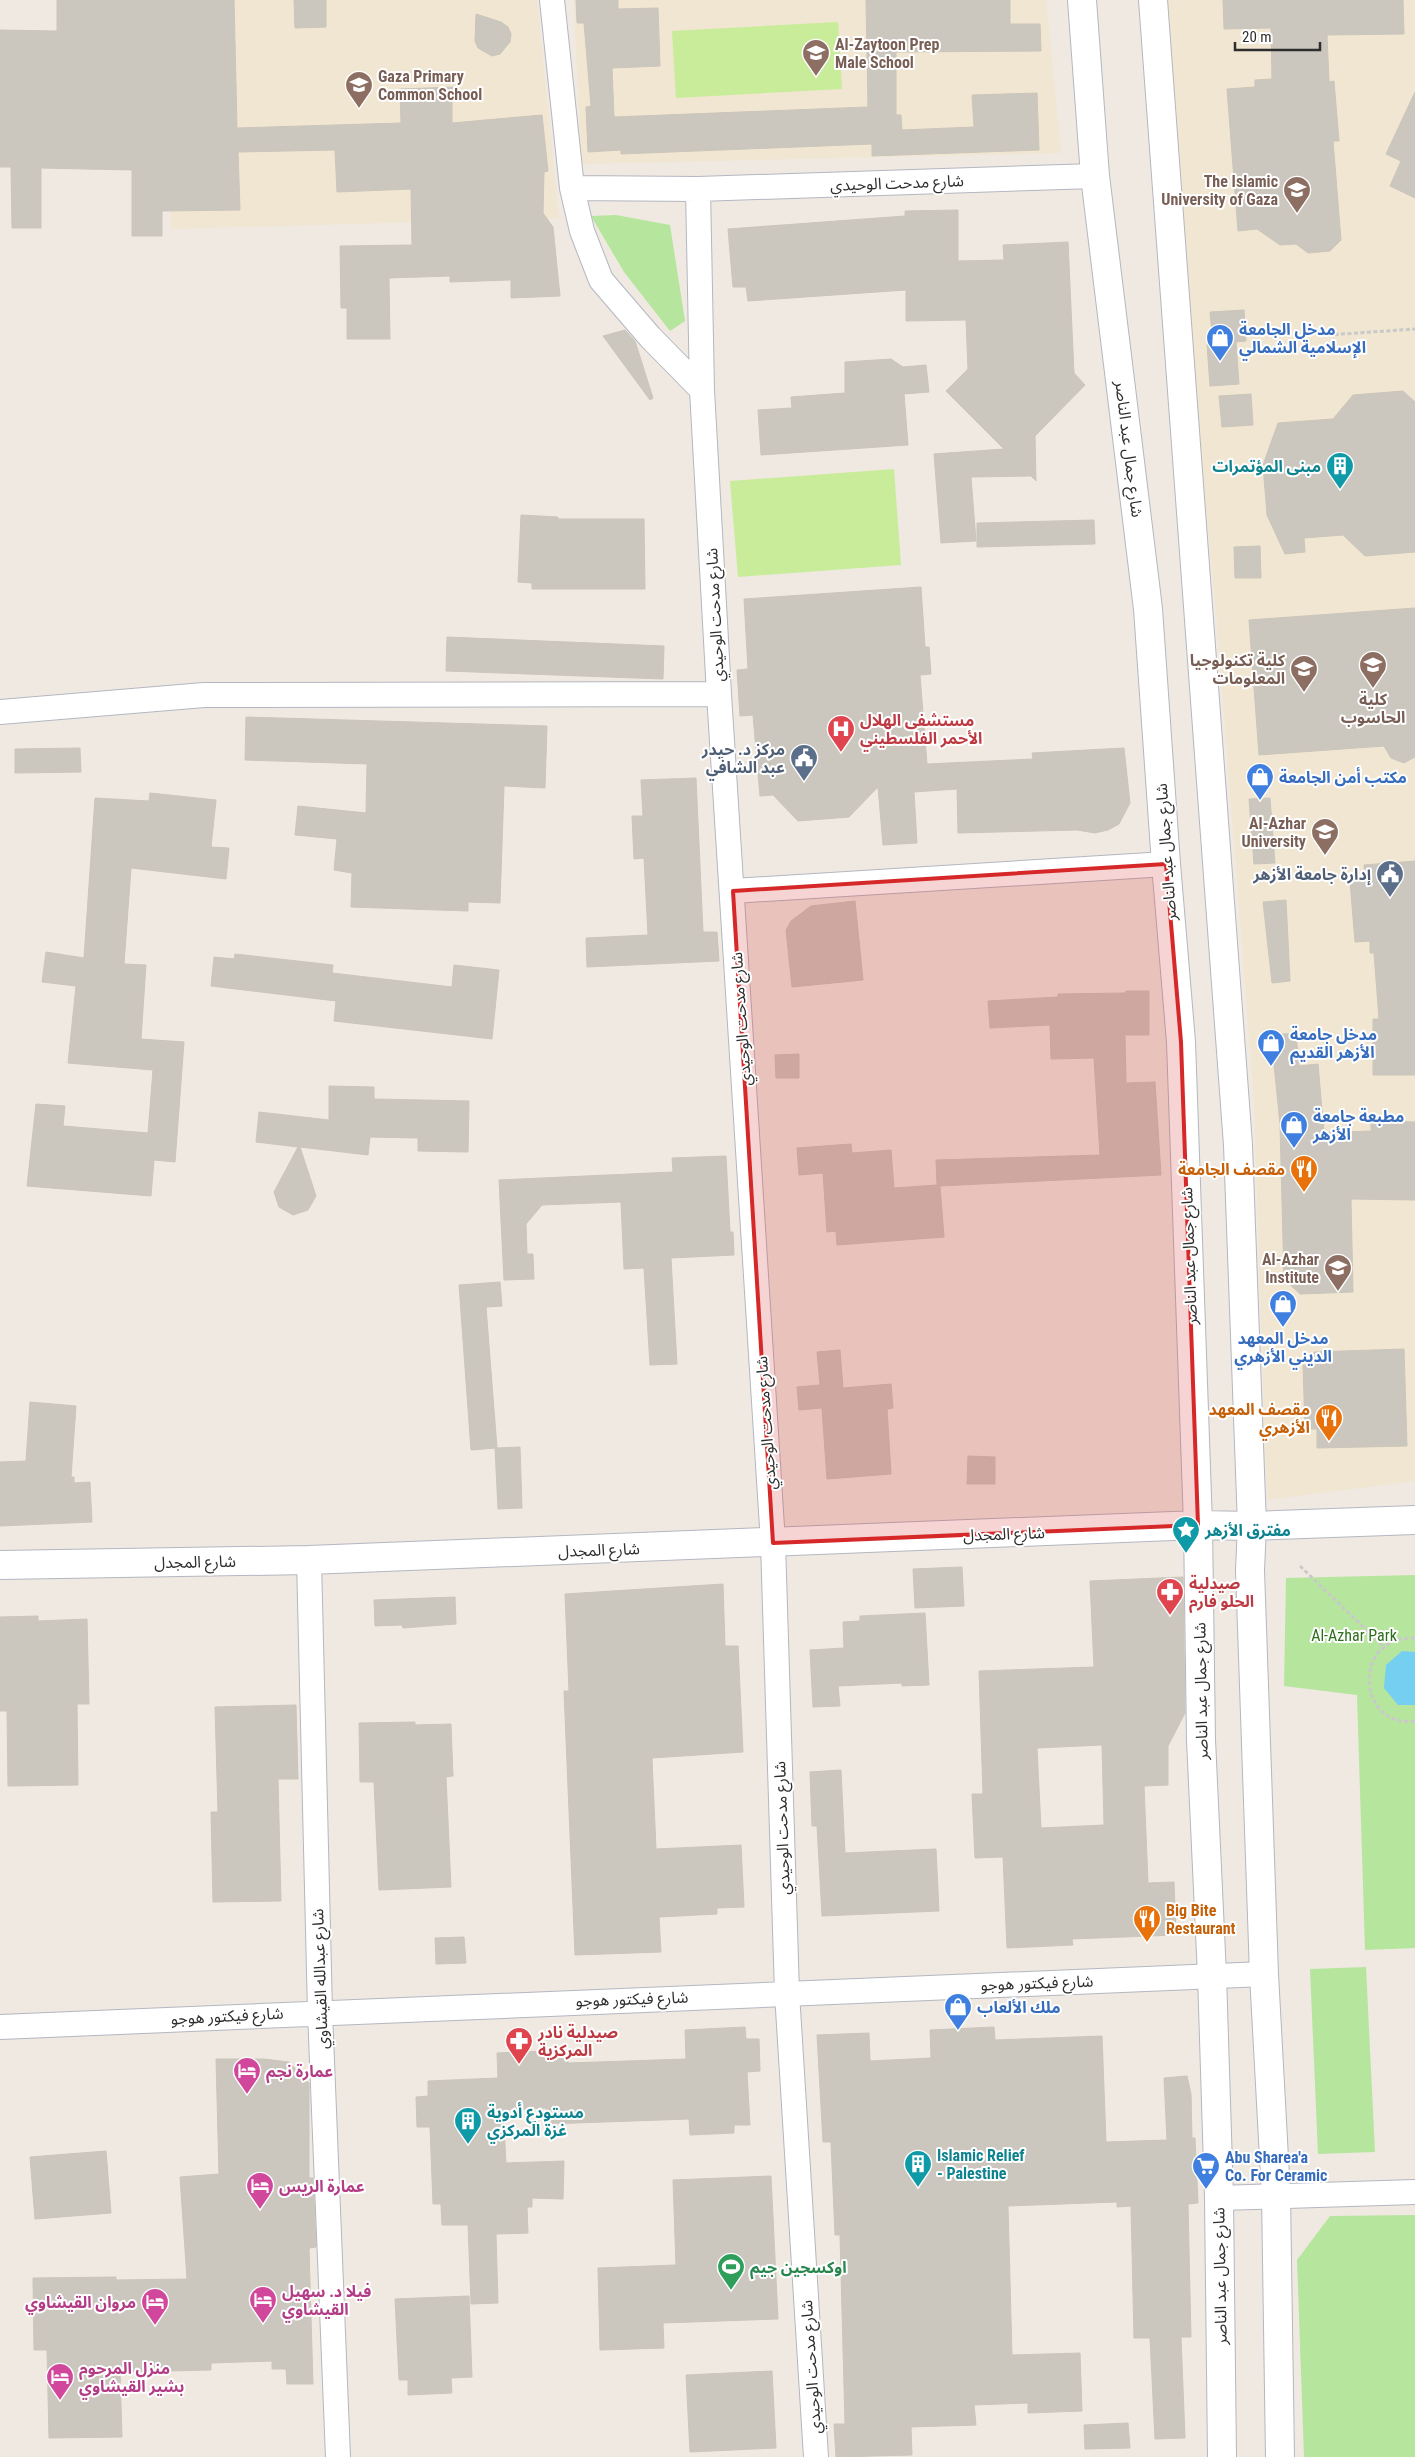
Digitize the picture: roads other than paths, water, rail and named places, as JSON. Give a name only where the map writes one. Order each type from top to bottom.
[{"type":"main road","name":"شارع جمال عبد الناصر","points":[[1082,0],[1095,176],[1148,609],[1181,1042],[1198,1526],[1201,1740],[1212,1975],[1219,2198],[1222,2457]]},
{"type":"main road","points":[[1152,0],[1238,1145],[1252,1526],[1250,1570],[1264,1974],[1276,2195],[1280,2457]]},
{"type":"main road","name":"شارع المجدل","points":[[0,1565],[309,1560],[773,1544],[1198,1526],[1415,1520]]},
{"type":"street","points":[[552,0],[572,188],[582,231],[601,280],[650,338],[702,390]]},
{"type":"street","name":"شارع مدحت الوحيدي","points":[[572,188],[698,190],[1095,176]]},
{"type":"street","name":"شارع مدحت الوحيدي","points":[[698,190],[702,390],[719,694],[773,1544],[787,1993],[816,2457]]},
{"type":"street","points":[[0,712],[204,695],[719,694]]},
{"type":"street","points":[[733,891],[1166,864]]},
{"type":"street","name":"شارع عبدالله القيشاوي","points":[[309,1560],[320,2012],[338,2457]]},
{"type":"street","name":"شارع فيكتور هوجو","points":[[0,2027],[320,2012],[1264,1974]]},
{"type":"street","points":[[1219,2198],[1415,2192]]},
{"type":"water","points":[[1402,1651],[1415,1652],[1415,1705],[1398,1705],[1384,1688],[1386,1665]]},
{"type":"place","name":"Al-Zaytoon Prep Male School","points":[[816,77]]},
{"type":"place","name":"Gaza Primary Common School","points":[[359,109]]},
{"type":"place","name":"The Islamic University of Gaza","points":[[1297,214]]},
{"type":"place","name":"مدخل الجامعة الإسلامية الشمالي","points":[[1220,362]]},
{"type":"place","name":"مبنى المؤتمرات","points":[[1340,490]]},
{"type":"place","name":"كلية الحاسوب","points":[[1373,689]]},
{"type":"place","name":"كلية تكنولوجيا المعلومات","points":[[1304,693]]},
{"type":"place","name":"مستشفى الهلال الأحمر الفلسطيني","points":[[841,753]]},
{"type":"place","name":"مركز د. حيدر عبد الشافي","points":[[804,782]]},
{"type":"place","name":"مكتب أمن الجامعة","points":[[1260,801]]},
{"type":"place","name":"Al-Azhar University","points":[[1325,856]]},
{"type":"place","name":"إدارة جامعة الأزهر","points":[[1390,898]]},
{"type":"place","name":"مدخل جامعة الأزهر القديم","points":[[1271,1067]]},
{"type":"place","name":"مطبعة جامعة الأزهر","points":[[1294,1149]]},
{"type":"place","name":"مقصف الجامعة","points":[[1304,1193]]},
{"type":"place","name":"Al-Azhar Institute","points":[[1338,1292]]},
{"type":"place","name":"مدخل المعهد الديني الأزهري","points":[[1283,1328]]},
{"type":"place","name":"مقصف المعهد الأزهري","points":[[1329,1442]]},
{"type":"place","name":"مفترق الأزهر","points":[[1186,1554]]},
{"type":"place","name":"صيدلية الحلو فارم","points":[[1170,1616]]},
{"type":"place","name":"Big Bite Restaurant","points":[[1147,1943]]},
{"type":"place","name":"ملك الألعاب","points":[[958,2031]]},
{"type":"place","name":"صيدلية نادر المركزية","points":[[519,2065]]},
{"type":"place","name":"عمارة نجم","points":[[247,2095]]},
{"type":"place","name":"مستودع أدوية غزة المركزي","points":[[468,2145]]},
{"type":"place","name":"Islamic Relief - Palestine","points":[[918,2188]]},
{"type":"place","name":"Abu Sharea'a Co. For Ceramic","points":[[1206,2190]]},
{"type":"place","name":"عمارة الريس","points":[[260,2210]]},
{"type":"place","name":"اوكسجين جيم","points":[[731,2291]]},
{"type":"place","name":"فيلا د. سهيل القيشاوي","points":[[263,2324]]},
{"type":"place","name":"مروان القيشاوي","points":[[155,2326]]},
{"type":"place","name":"منزل المرحوم بشير القيشاوي","points":[[60,2401]]},
{"type":"park label","name":"Al-Azhar Park","points":[[1354,1635]]}]
